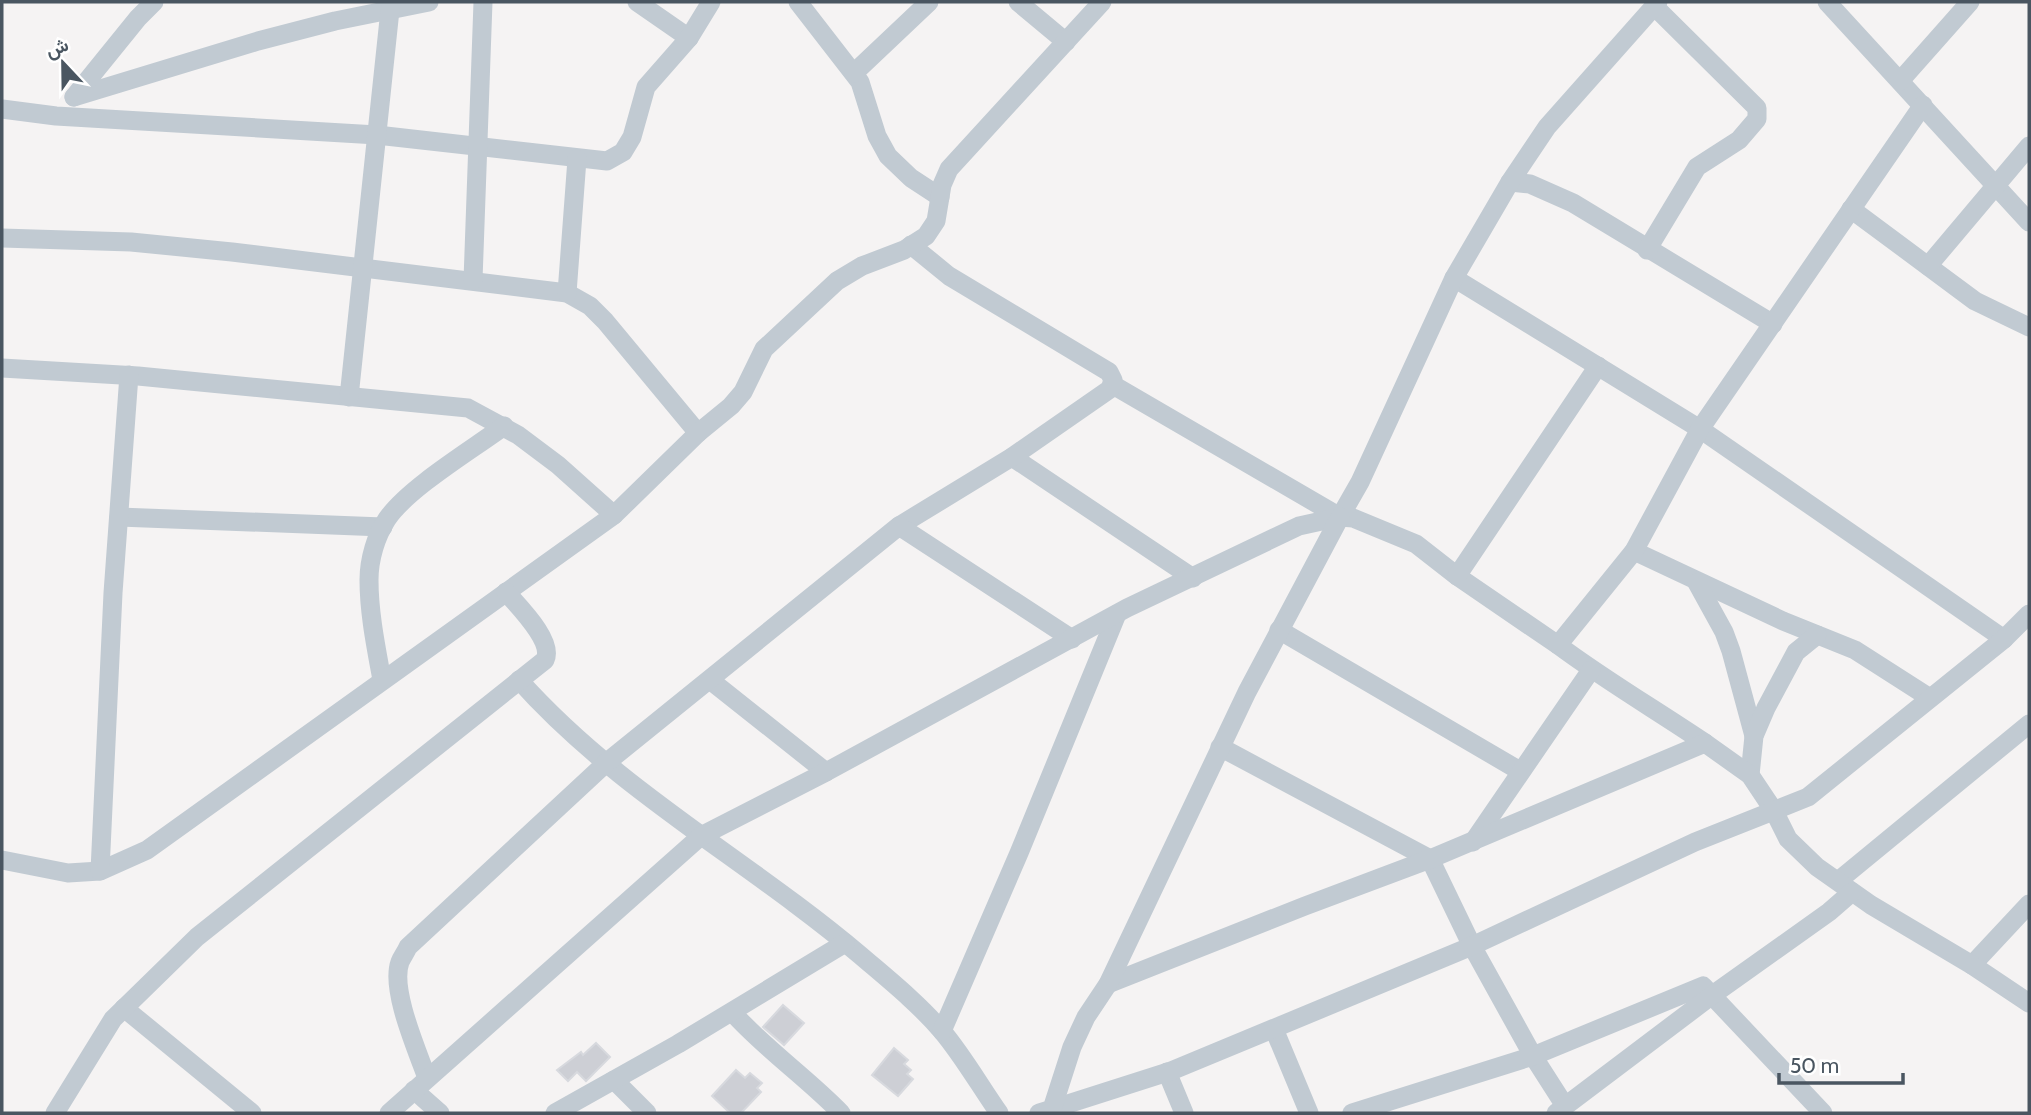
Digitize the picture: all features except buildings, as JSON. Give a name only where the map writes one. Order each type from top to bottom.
[{"type":"street","points":[[56,116],[138,18],[155,2]]},
{"type":"street","points":[[74,97],[258,41],[335,21],[429,2]]},
{"type":"street","points":[[472,280],[483,2]]},
{"type":"street","points":[[637,2],[690,38]]},
{"type":"street","points":[[2,109],[56,116],[377,135],[607,161],[623,152],[632,137],[646,87],[690,38],[711,2]]},
{"type":"street","points":[[798,2],[860,82],[877,136],[888,156],[911,178],[940,197]]},
{"type":"street","points":[[854,73],[929,2]]},
{"type":"street","points":[[1018,2],[1066,42]]},
{"type":"street","points":[[2,860],[68,873],[100,871],[147,850],[614,515],[698,433],[724,412],[743,392],[764,349],[828,290],[848,273],[926,236],[936,221],[942,185],[949,169],[1102,2]]},
{"type":"street","points":[[1827,2],[2029,222]]},
{"type":"street","points":[[1900,81],[1970,2]]},
{"type":"street","points":[[1046,1111],[1086,1017],[1108,984],[1220,747],[1279,630],[1360,482],[1454,278],[1510,181],[1547,127],[1656,4],[1757,108],[1757,120],[1739,139],[1697,167],[1647,250]]},
{"type":"street","points":[[349,397],[390,10]]},
{"type":"street","points":[[1558,645],[1634,551],[1700,429],[1923,105]]},
{"type":"street","points":[[1928,266],[2029,146]]},
{"type":"street","points":[[567,293],[577,159]]},
{"type":"street","points":[[1510,181],[1530,184],[1573,203],[1773,324]]},
{"type":"street","points":[[1851,209],[1975,300],[2029,327]]},
{"type":"street","points":[[2,238],[131,242],[567,293],[590,306],[606,321],[698,433]]},
{"type":"street","points":[[440,1113],[420,1084],[399,993],[400,961],[408,947],[606,764],[899,526],[1012,457],[1113,385],[1109,372],[949,275],[911,245]]},
{"type":"street","points":[[1454,278],[1700,429],[2004,639]]},
{"type":"street","points":[[1457,576],[1598,366]]},
{"type":"street","points":[[2,368],[129,375],[468,408],[505,426],[558,465],[614,515]]},
{"type":"street","points":[[100,871],[129,375]]},
{"type":"street","points":[[1113,385],[1339,517]]},
{"type":"street","points":[[382,680],[372,620],[369,578],[375,543],[388,517],[415,491],[505,426]]},
{"type":"street","points":[[1012,457],[1193,578]]},
{"type":"street","points":[[119,517],[383,527]]},
{"type":"street","points":[[389,1113],[701,836],[826,772],[1117,614],[1299,526],[1339,517],[1353,518],[1416,544],[1591,670],[1705,743],[1750,775],[1774,811],[1788,839],[1817,867],[1871,905],[1972,965],[2029,1003]]},
{"type":"street","points":[[899,526],[1072,639]]},
{"type":"street","points":[[1634,551],[1697,583],[1855,650],[1930,698]]},
{"type":"street","points":[[1697,583],[1724,632],[1754,736]]},
{"type":"street","points":[[57,1112],[113,1019],[197,937],[545,660],[547,646],[506,592]]},
{"type":"street","points":[[942,1031],[1019,853],[1117,614]]},
{"type":"street","points":[[1046,1111],[1167,1072],[1274,1029],[1472,946],[1648,863],[1808,797],[2028,617]]},
{"type":"street","points":[[1279,630],[1520,771]]},
{"type":"street","points":[[1750,775],[1754,736],[1796,652],[1817,635]]},
{"type":"street","points":[[1473,842],[1591,670]]},
{"type":"street","points":[[519,680],[562,726],[606,764],[773,886],[890,981],[942,1031],[999,1113]]},
{"type":"street","points":[[710,680],[826,772]]},
{"type":"street","points":[[1220,747],[1430,859],[1472,946],[1560,1110],[1711,996],[1829,912],[1845,886],[2029,724]]},
{"type":"street","points":[[1108,984],[1473,842],[1705,743]]},
{"type":"street","points":[[1972,965],[2029,904]]},
{"type":"street","points":[[555,1113],[732,1012],[845,943]]},
{"type":"street","points":[[1352,1113],[1533,1056],[1703,986],[1823,1113]]},
{"type":"street","points":[[124,1008],[252,1113]]},
{"type":"street","points":[[732,1012],[772,1053],[841,1113]]},
{"type":"street","points":[[1274,1029],[1309,1113]]},
{"type":"street","points":[[1167,1072],[1184,1113]]},
{"type":"street","points":[[614,1080],[647,1113]]}]
